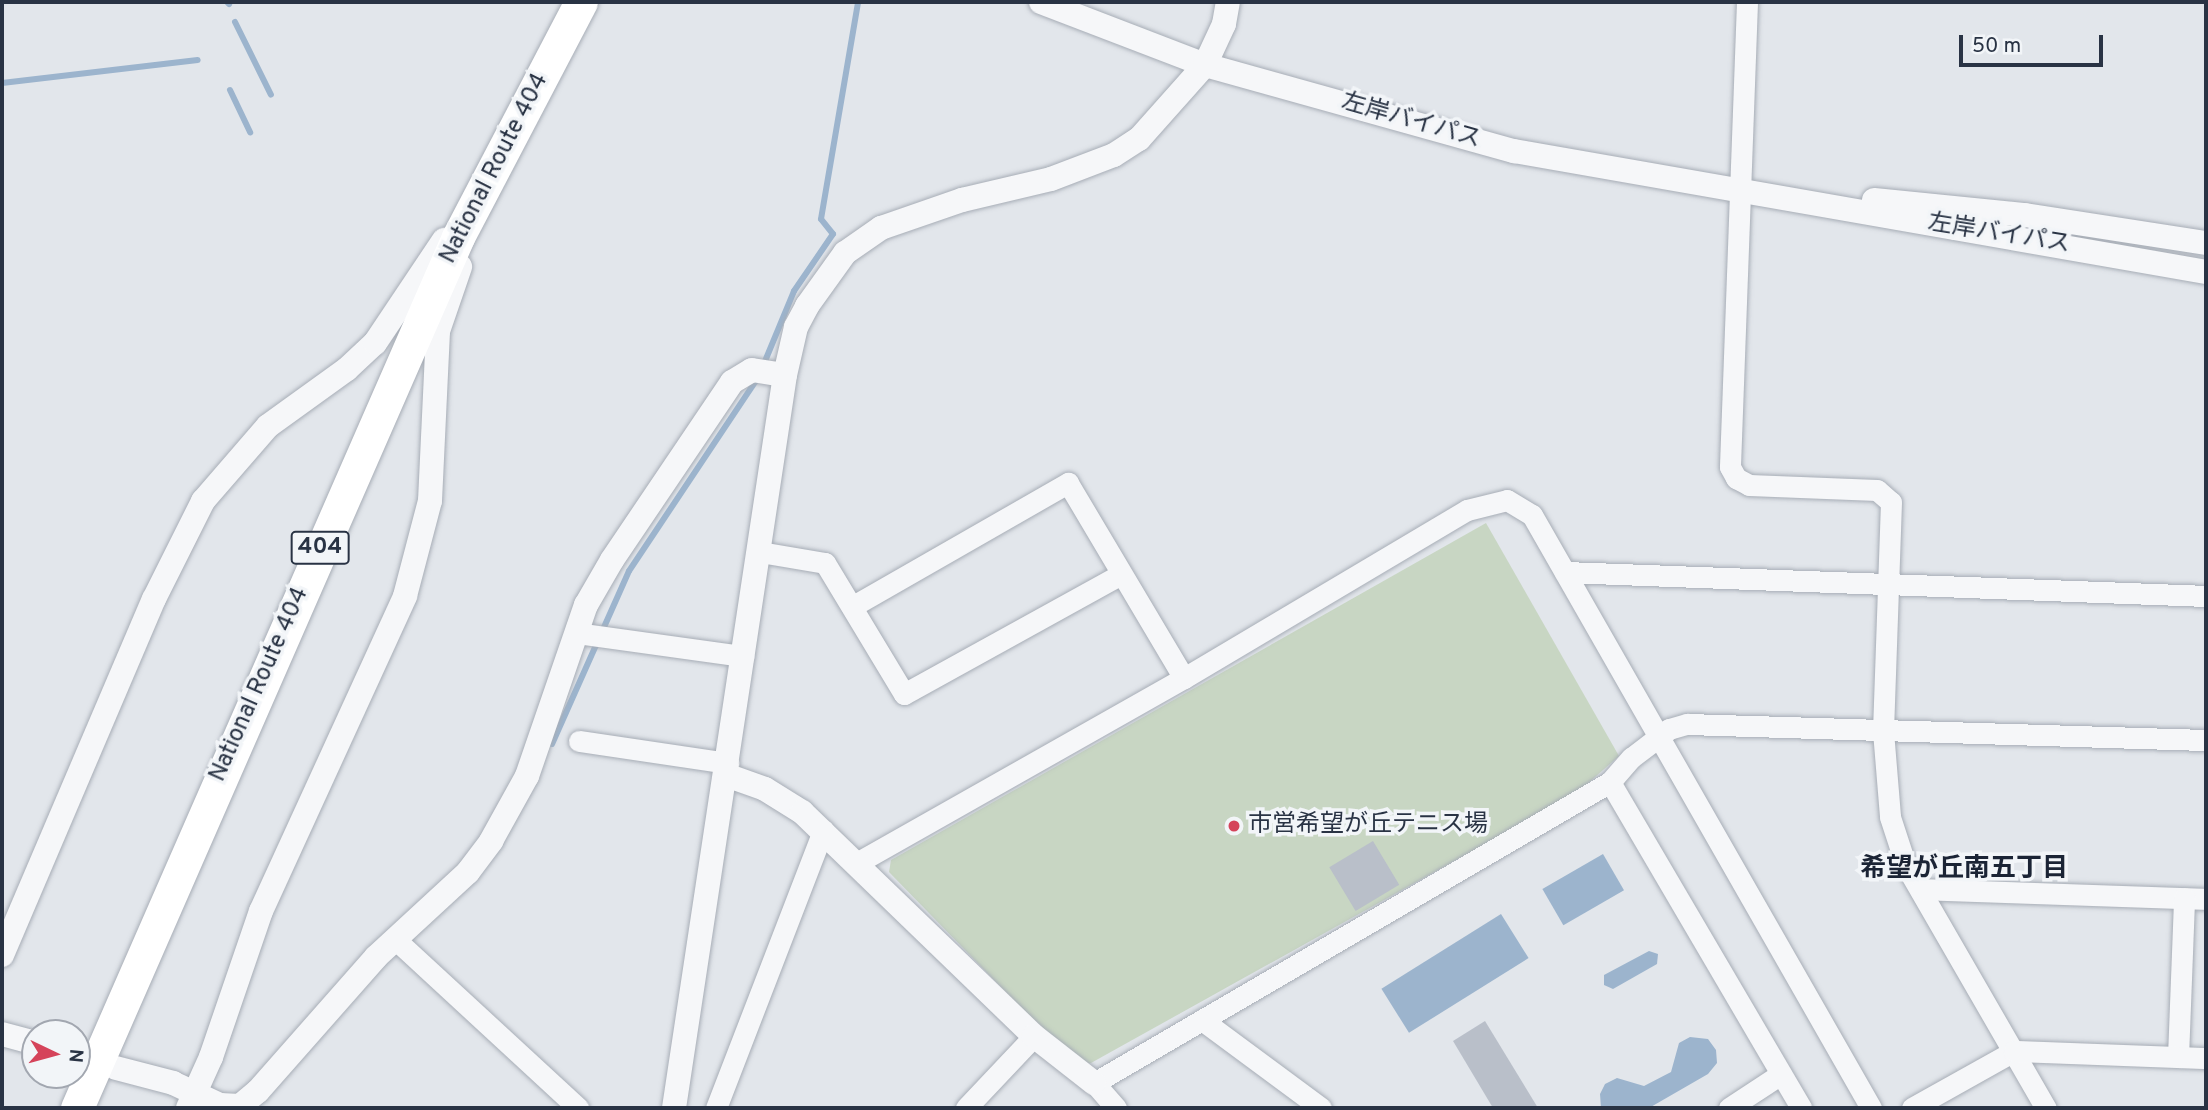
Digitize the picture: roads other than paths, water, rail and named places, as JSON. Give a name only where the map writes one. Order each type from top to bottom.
[{"type":"highway","name":"National Route 404","points":[[77,1108],[458,237],[581,2]]},
{"type":"street","name":"左岸バイパス","points":[[1041,2],[1205,65],[1514,151],[1737,190],[1793,197],[1953,207],[2206,243]]},
{"type":"street","points":[[674,1108],[785,375],[796,327],[816,289],[859,241],[931,209],[1051,179],[1114,155],[1154,125],[1205,65],[1224,24],[1228,2]]},
{"type":"street","points":[[1747,2],[1737,190],[1730,467],[1736,478],[1749,485],[1877,490],[1892,502],[1883,731],[1890,817],[1906,866],[2046,1108]]},
{"type":"street","points":[[2,955],[154,599],[204,501],[268,426],[347,369],[382,334],[524,108]]},
{"type":"street","points":[[192,1103],[261,911],[405,596],[430,501],[438,331],[466,248],[524,108]]},
{"type":"street","name":"左岸バイパス","points":[[1793,197],[1848,212],[2010,235],[2206,272]]},
{"type":"street","points":[[116,1068],[173,1083],[192,1103],[241,1107],[368,965],[468,872],[502,823],[527,776],[586,605],[612,560],[732,382],[752,370],[785,375]]},
{"type":"street","points":[[853,606],[1068,483],[1184,678]]},
{"type":"street","points":[[855,864],[1184,678],[1479,503],[1507,500],[1524,506],[1565,572],[1871,1108]]},
{"type":"street","points":[[760,552],[825,563],[904,694],[1121,574]]},
{"type":"street","points":[[1565,572],[2206,596]]},
{"type":"street","points":[[577,633],[743,656]]},
{"type":"street","points":[[1094,1083],[1610,782],[1658,737],[1687,724],[2206,740]]},
{"type":"street","points":[[579,741],[727,769],[765,789],[823,830],[1034,1036],[1094,1083],[1116,1108]]},
{"type":"street","points":[[1610,782],[1801,1108]]},
{"type":"street","points":[[716,1108],[823,830]]},
{"type":"street","points":[[1921,889],[2206,899]]},
{"type":"street","points":[[2178,1057],[2184,898]]},
{"type":"street","points":[[396,940],[578,1108]]},
{"type":"street","points":[[1202,1020],[1321,1108]]},
{"type":"street","points":[[2,1034],[21,1039]]},
{"type":"street","points":[[965,1108],[1034,1036]]},
{"type":"street","points":[[1912,1108],[2014,1051],[2206,1058]]},
{"type":"street","points":[[1729,1108],[1781,1074]]},
{"type":"water","points":[[1603,854],[1624,890],[1563,925],[1542,889]]},
{"type":"water","points":[[1501,914],[1529,958],[1409,1033],[1381,989]]},
{"type":"water","points":[[1649,951],[1658,954],[1657,964],[1613,989],[1604,985],[1604,975]]},
{"type":"water","points":[[1690,1037],[1708,1039],[1716,1050],[1717,1063],[1708,1074],[1649,1108],[1601,1108],[1600,1094],[1605,1084],[1617,1078],[1644,1086],[1671,1072],[1679,1043]]},
{"type":"waterway","points":[[763,366],[794,291],[833,234],[821,219],[858,2]]},
{"type":"waterway","points":[[235,22],[271,95]]},
{"type":"waterway","points":[[2,83],[198,60]]},
{"type":"waterway","points":[[230,90],[250,132]]},
{"type":"waterway","points":[[552,744],[629,571],[759,376]]},
{"type":"place","name":"市営希望が丘テニス場","points":[[1234,826]]},
{"type":"district","name":"希望が丘南五丁目","points":[[1964,870]]}]
